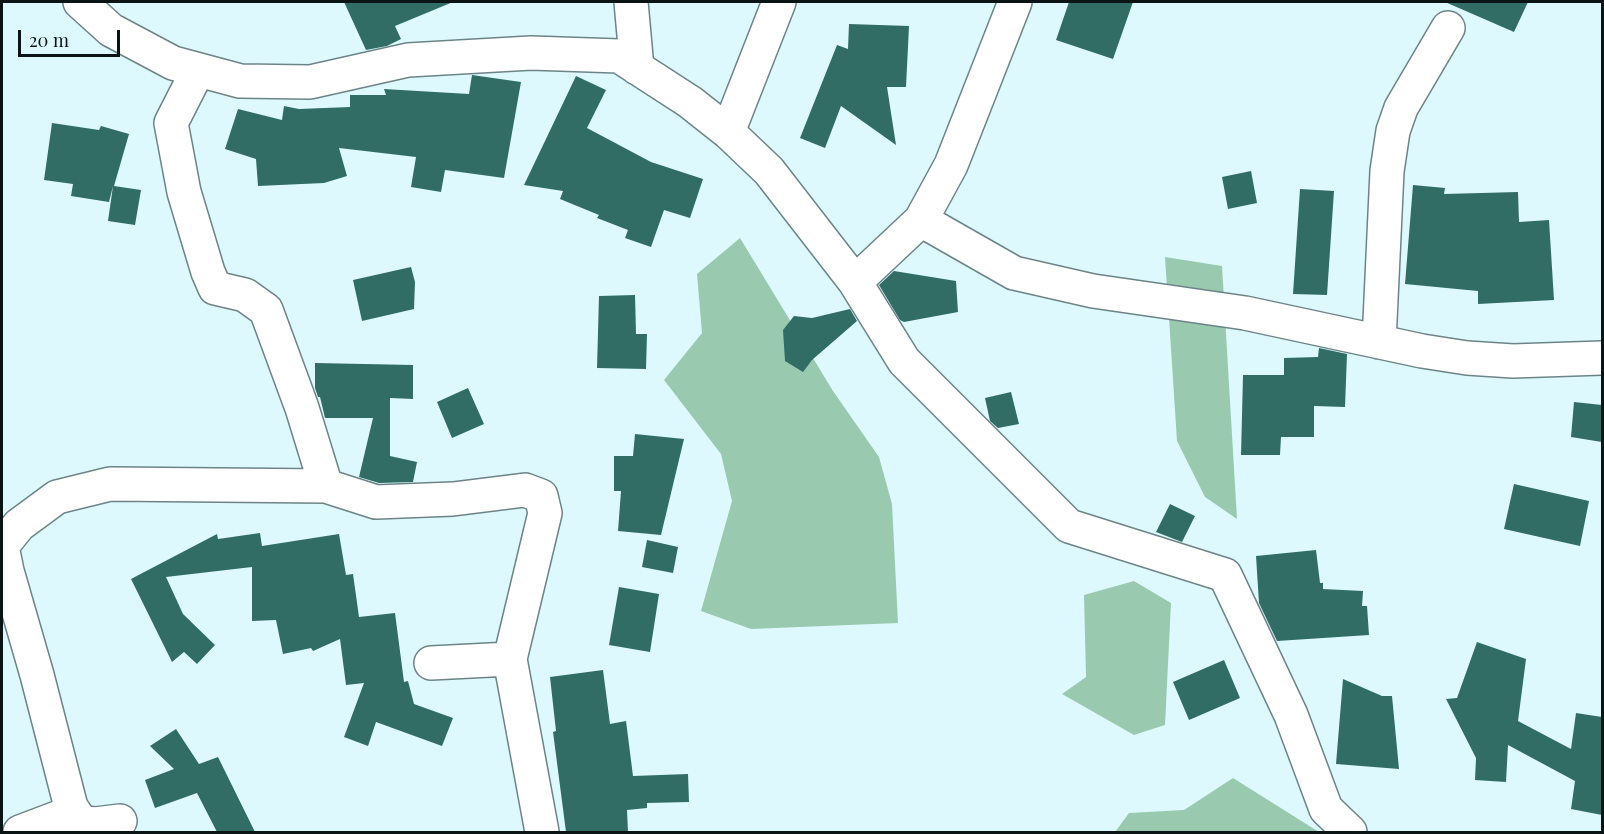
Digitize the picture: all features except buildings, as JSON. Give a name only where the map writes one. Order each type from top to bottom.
[{"type":"street","points":[[80,2],[111,30],[173,63],[240,81],[310,82],[408,60],[531,53],[619,56],[690,102],[728,132],[769,171],[855,282],[904,361],[1069,526],[1225,575],[1291,715],[1326,809],[1350,832]]},
{"type":"street","points":[[631,2],[637,69]]},
{"type":"street","points":[[728,132],[779,2]]},
{"type":"street","points":[[855,282],[921,220],[951,165],[1015,2]]},
{"type":"street","points":[[1379,342],[1386,171],[1393,131],[1401,108],[1448,28]]},
{"type":"street","points":[[198,70],[171,123],[184,192],[208,273],[215,288],[245,295],[266,310],[302,408],[326,486]]},
{"type":"street","points":[[921,220],[1014,273],[1093,291],[1245,313],[1379,342],[1467,358],[1513,361],[1602,358]]},
{"type":"street","points":[[120,821],[95,824],[81,822],[70,807],[2,546],[19,525],[57,497],[110,484],[326,486],[376,502],[453,499],[525,490],[541,496],[544,513],[510,659],[542,832]]},
{"type":"street","points":[[431,663],[510,659]]},
{"type":"street","points":[[20,832],[65,815],[70,807]]},
{"type":"green space","points":[[740,238],[833,391],[879,457],[892,504],[898,623],[751,629],[701,611],[732,501],[721,454],[664,380],[702,333],[697,274]]},
{"type":"green space","points":[[1165,257],[1222,266],[1237,519],[1205,497],[1177,441]]},
{"type":"green space","points":[[1134,581],[1171,603],[1165,725],[1134,735],[1062,694],[1086,677],[1084,595]]},
{"type":"green space","points":[[1233,778],[1319,832],[1115,832],[1129,813],[1184,810]]}]
